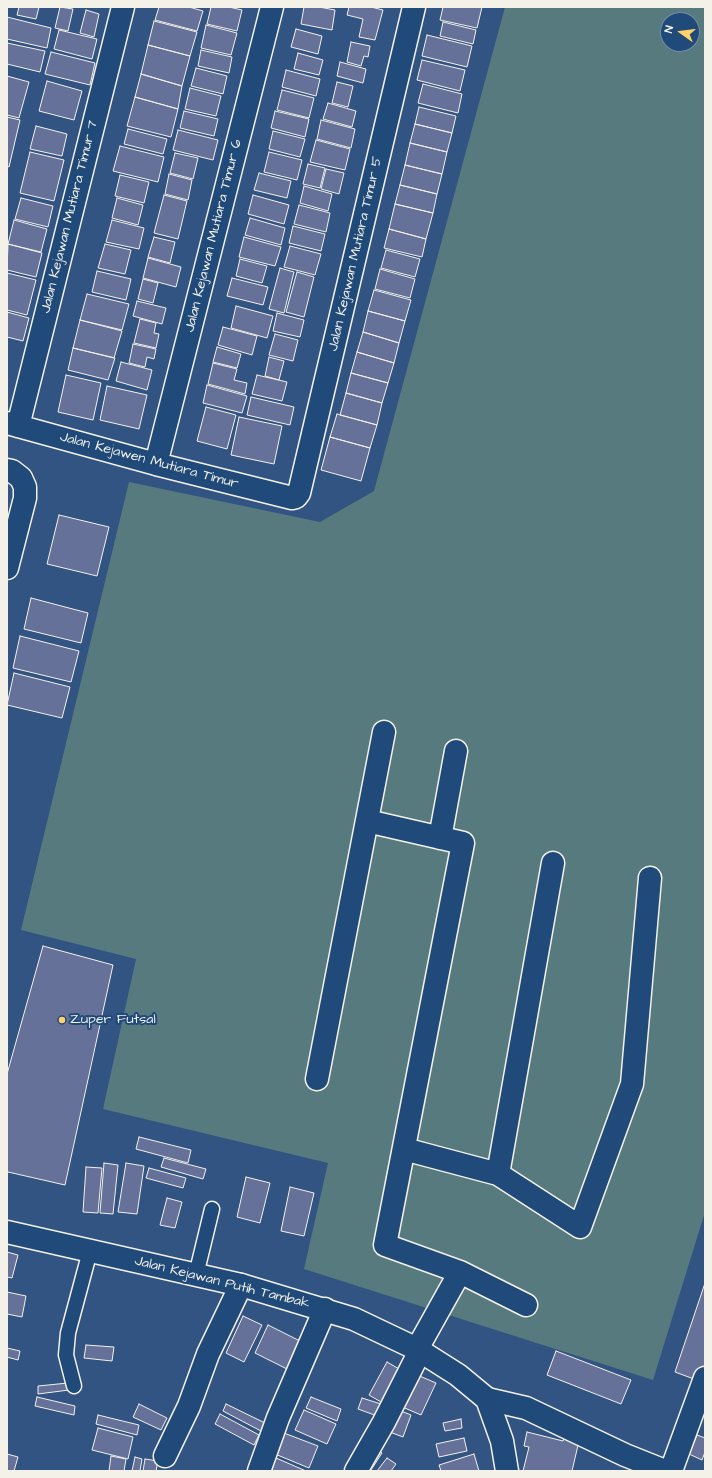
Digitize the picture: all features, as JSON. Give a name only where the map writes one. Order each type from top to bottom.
[{"type":"street","name":"Jalan Kejawan Mutiara Timur 7","points":[[13,425],[123,7]]},
{"type":"street","name":"Jalan Kejawan Mutiara Timur 6","points":[[156,464],[272,7]]},
{"type":"street","name":"Jalan Kejawan Mutiara Timur 5","points":[[292,498],[296,497],[299,493],[414,7]]},
{"type":"street","name":"Jalan Kejawen Mutiara Timur","points":[[13,425],[156,464],[292,498]]},
{"type":"street","points":[[7,470],[12,471],[21,478],[25,487],[25,498],[7,568]]},
{"type":"street","points":[[317,1079],[384,732]]},
{"type":"street","points":[[440,838],[456,751]]},
{"type":"street","points":[[367,821],[463,843],[385,1245],[460,1272],[526,1305]]},
{"type":"street","points":[[498,1174],[553,863]]},
{"type":"street","points":[[404,1149],[498,1174],[580,1227],[632,1084],[650,878]]},
{"type":"street","name":"Jalan Kejawan Putih Tambak","points":[[7,1232],[241,1285],[354,1319],[419,1350],[458,1375],[487,1399]]},
{"type":"street","points":[[356,1471],[384,1422],[419,1350],[460,1272]]},
{"type":"street","points":[[165,1456],[189,1406],[208,1354],[241,1285]]},
{"type":"street","points":[[259,1471],[278,1418],[325,1310]]},
{"type":"street","points":[[671,1471],[705,1378]]},
{"type":"street","points":[[487,1399],[526,1408],[625,1455],[665,1471]]},
{"type":"street","points":[[487,1399],[502,1442],[507,1471]]},
{"type":"lane","points":[[196,1275],[212,1209]]},
{"type":"lane","points":[[74,1386],[66,1355],[68,1333],[90,1251]]},
{"type":"green space","points":[[505,7],[705,7],[705,1212],[653,1380],[304,1269],[328,1163],[103,1109],[136,959],[21,930],[129,482],[320,522],[374,491]]},
{"type":"building","points":[[19,7],[39,7],[36,19],[17,15]]},
{"type":"building","points":[[60,7],[73,9],[68,31],[55,28]]},
{"type":"building","points":[[159,7],[189,7],[203,11],[197,31],[155,20]]},
{"type":"building","points":[[211,7],[229,7],[242,10],[237,31],[207,24]]},
{"type":"building","points":[[304,7],[319,7],[335,10],[332,30],[301,24]]},
{"type":"building","points":[[349,7],[371,7],[383,10],[375,40],[359,37],[363,19],[347,15]]},
{"type":"building","points":[[443,7],[482,7],[477,28],[440,20]]},
{"type":"building","points":[[86,10],[99,14],[94,37],[80,33]]},
{"type":"building","points":[[7,17],[51,28],[47,48],[7,39]]},
{"type":"building","points":[[154,21],[197,32],[190,56],[148,45]]},
{"type":"building","points":[[443,22],[476,30],[473,44],[440,36]]},
{"type":"building","points":[[206,25],[237,33],[231,55],[201,48]]},
{"type":"building","points":[[296,29],[322,36],[318,54],[291,47]]},
{"type":"building","points":[[59,30],[97,39],[92,59],[54,49]]},
{"type":"building","points":[[427,35],[472,46],[467,67],[422,56]]},
{"type":"building","points":[[351,42],[370,46],[368,57],[364,56],[361,66],[347,62]]},
{"type":"building","points":[[7,43],[45,51],[40,72],[7,64]]},
{"type":"building","points":[[148,45],[190,56],[182,86],[141,74]]},
{"type":"building","points":[[201,50],[232,57],[229,73],[198,66]]},
{"type":"building","points":[[51,52],[95,63],[90,85],[45,74]]},
{"type":"building","points":[[298,53],[323,60],[319,75],[294,69]]},
{"type":"building","points":[[422,60],[465,70],[460,91],[417,80]]},
{"type":"building","points":[[340,62],[366,69],[363,83],[337,76]]},
{"type":"building","points":[[196,68],[227,76],[223,94],[191,86]]},
{"type":"building","points":[[286,70],[320,79],[316,96],[282,87]]},
{"type":"building","points":[[141,74],[182,86],[178,109],[135,97]]},
{"type":"building","points":[[7,76],[29,82],[19,118],[7,115]]},
{"type":"building","points":[[47,81],[82,91],[74,120],[39,111]]},
{"type":"building","points":[[337,82],[353,86],[348,107],[332,103]]},
{"type":"building","points":[[423,84],[462,94],[458,113],[418,103]]},
{"type":"building","points":[[190,88],[221,96],[216,116],[185,109]]},
{"type":"building","points":[[282,90],[314,98],[309,118],[277,110]]},
{"type":"building","points":[[135,97],[178,109],[171,137],[127,126]]},
{"type":"building","points":[[328,103],[356,111],[352,127],[323,119]]},
{"type":"building","points":[[419,107],[456,116],[452,133],[415,124]]},
{"type":"building","points":[[184,111],[218,119],[214,136],[180,128]]},
{"type":"building","points":[[275,111],[309,119],[305,137],[271,128]]},
{"type":"building","points":[[7,117],[20,120],[9,167],[7,166]]},
{"type":"building","points":[[321,120],[355,129],[351,148],[317,139]]},
{"type":"building","points":[[415,124],[452,133],[447,152],[410,143]]},
{"type":"building","points":[[36,126],[67,134],[62,156],[30,149]]},
{"type":"building","points":[[128,129],[167,139],[163,154],[124,144]]},
{"type":"building","points":[[178,130],[218,140],[213,160],[173,150]]},
{"type":"building","points":[[273,131],[305,139],[300,157],[269,149]]},
{"type":"building","points":[[316,140],[350,149],[345,170],[310,162]]},
{"type":"building","points":[[410,143],[447,152],[442,174],[405,165]]},
{"type":"building","points":[[120,146],[164,157],[158,182],[113,171]]},
{"type":"building","points":[[30,152],[64,160],[54,201],[20,193]]},
{"type":"building","points":[[269,152],[302,160],[297,180],[264,172]]},
{"type":"building","points":[[175,153],[198,158],[193,179],[170,173]]},
{"type":"building","points":[[308,164],[325,168],[320,188],[303,184]]},
{"type":"building","points":[[405,165],[442,174],[437,194],[400,185]]},
{"type":"building","points":[[326,169],[344,173],[339,194],[321,189]]},
{"type":"building","points":[[259,173],[291,181],[287,198],[254,190]]},
{"type":"building","points":[[169,174],[192,180],[188,200],[165,194]]},
{"type":"building","points":[[120,175],[149,182],[144,203],[115,196]]},
{"type":"building","points":[[400,185],[437,194],[433,213],[395,204]]},
{"type":"building","points":[[304,186],[332,194],[328,211],[300,203]]},
{"type":"building","points":[[164,195],[187,201],[178,239],[154,233]]},
{"type":"building","points":[[253,195],[289,205],[284,224],[248,214]]},
{"type":"building","points":[[21,198],[53,206],[48,227],[15,219]]},
{"type":"building","points":[[117,198],[143,205],[138,225],[112,218]]},
{"type":"building","points":[[395,204],[433,213],[426,239],[389,229]]},
{"type":"building","points":[[299,205],[330,213],[326,232],[294,224]]},
{"type":"building","points":[[250,218],[285,228],[281,245],[245,235]]},
{"type":"building","points":[[14,220],[47,229],[41,252],[8,244]]},
{"type":"building","points":[[112,220],[144,228],[139,249],[106,242]]},
{"type":"building","points":[[293,226],[325,234],[321,251],[289,243]]},
{"type":"building","points":[[389,229],[426,239],[422,257],[384,248]]},
{"type":"building","points":[[154,237],[175,242],[170,263],[148,257]]},
{"type":"building","points":[[244,237],[281,247],[275,266],[239,257]]},
{"type":"building","points":[[8,244],[42,253],[36,277],[7,270]]},
{"type":"building","points":[[105,244],[131,250],[125,274],[98,268]]},
{"type":"building","points":[[290,246],[321,254],[315,275],[284,267]]},
{"type":"building","points":[[386,250],[420,259],[415,277],[381,268]]},
{"type":"building","points":[[148,258],[181,267],[176,287],[143,278]]},
{"type":"building","points":[[240,259],[267,266],[262,283],[236,276]]},
{"type":"building","points":[[280,268],[294,272],[284,313],[269,309]]},
{"type":"building","points":[[380,269],[415,279],[410,298],[375,289]]},
{"type":"building","points":[[97,271],[131,279],[126,300],[92,292]]},
{"type":"building","points":[[297,272],[314,277],[304,317],[286,312]]},
{"type":"building","points":[[7,273],[36,280],[27,315],[7,310]]},
{"type":"building","points":[[232,278],[268,287],[263,305],[227,296]]},
{"type":"building","points":[[143,279],[158,283],[153,303],[138,299]]},
{"type":"building","points":[[374,290],[411,300],[405,321],[368,311]]},
{"type":"building","points":[[87,294],[129,304],[122,330],[80,320]]},
{"type":"building","points":[[137,301],[166,308],[162,324],[133,316]]},
{"type":"building","points":[[236,306],[273,316],[267,338],[231,328]]},
{"type":"building","points":[[368,311],[405,321],[399,343],[363,332]]},
{"type":"building","points":[[7,312],[29,318],[23,341],[7,337]]},
{"type":"building","points":[[277,313],[304,320],[300,337],[273,331]]},
{"type":"building","points":[[140,319],[156,323],[154,333],[159,334],[156,348],[134,343]]},
{"type":"building","points":[[80,320],[122,331],[114,358],[73,348]]},
{"type":"building","points":[[223,327],[257,336],[252,355],[218,345]]},
{"type":"building","points":[[363,332],[399,343],[394,363],[357,352]]},
{"type":"building","points":[[275,334],[298,340],[293,361],[269,355]]},
{"type":"building","points":[[133,344],[156,349],[154,359],[147,357],[145,367],[129,363]]},
{"type":"building","points":[[217,347],[241,354],[237,368],[213,362]]},
{"type":"building","points":[[73,348],[115,358],[108,380],[68,370]]},
{"type":"building","points":[[357,352],[394,363],[388,383],[351,373]]},
{"type":"building","points":[[269,357],[284,361],[279,380],[265,376]]},
{"type":"building","points":[[121,362],[152,370],[147,390],[116,381]]},
{"type":"building","points":[[213,363],[237,369],[234,380],[247,383],[245,394],[208,384]]},
{"type":"building","points":[[351,373],[388,383],[382,403],[346,393]]},
{"type":"building","points":[[66,375],[101,383],[93,420],[58,412]]},
{"type":"building","points":[[257,375],[287,382],[282,401],[252,394]]},
{"type":"building","points":[[207,385],[247,396],[242,413],[203,403]]},
{"type":"building","points":[[107,386],[147,395],[139,429],[100,420]]},
{"type":"building","points":[[346,393],[382,403],[377,425],[340,415]]},
{"type":"building","points":[[251,397],[294,407],[290,425],[247,415]]},
{"type":"building","points":[[206,407],[236,415],[227,449],[197,441]]},
{"type":"building","points":[[337,414],[377,425],[370,448],[330,437]]},
{"type":"building","points":[[239,417],[282,426],[274,464],[231,455]]},
{"type":"building","points":[[330,437],[370,448],[361,481],[321,470]]},
{"type":"building","points":[[59,515],[109,527],[97,576],[47,564]]},
{"type":"building","points":[[31,598],[88,613],[81,643],[24,629]]},
{"type":"building","points":[[20,636],[79,651],[71,682],[13,668]]},
{"type":"building","points":[[14,673],[70,687],[62,718],[7,705]]},
{"type":"building","name":"Zuper Futsal","points":[[43,946],[113,965],[65,1185],[8,1172],[7,1175],[7,1074]]},
{"type":"building","points":[[139,1137],[191,1150],[188,1163],[136,1149]]},
{"type":"building","points":[[164,1158],[206,1169],[203,1179],[161,1167]]},
{"type":"building","points":[[104,1163],[118,1165],[113,1214],[100,1213]]},
{"type":"building","points":[[126,1163],[144,1166],[137,1214],[118,1212]]},
{"type":"building","points":[[86,1167],[102,1168],[98,1213],[83,1212]]},
{"type":"building","points":[[149,1168],[186,1178],[183,1188],[146,1178]]},
{"type":"building","points":[[246,1177],[270,1183],[260,1223],[237,1217]]},
{"type":"building","points":[[290,1187],[314,1193],[304,1236],[281,1231]]},
{"type":"building","points":[[167,1198],[182,1202],[175,1228],[160,1225]]},
{"type":"building","points":[[7,1252],[18,1255],[12,1278],[7,1277]]},
{"type":"building","points":[[705,1283],[705,1372],[702,1382],[675,1372]]},
{"type":"building","points":[[7,1292],[26,1296],[22,1317],[7,1314]]},
{"type":"building","points":[[243,1316],[262,1325],[244,1362],[226,1353]]},
{"type":"building","points":[[268,1325],[306,1344],[293,1372],[255,1353]]},
{"type":"building","points":[[86,1345],[114,1347],[112,1361],[84,1358]]},
{"type":"building","points":[[7,1348],[20,1351],[18,1360],[7,1357]]},
{"type":"building","points":[[556,1351],[631,1380],[621,1404],[547,1375]]},
{"type":"building","points":[[387,1362],[406,1373],[388,1406],[369,1395]]},
{"type":"building","points":[[415,1374],[436,1383],[421,1415],[400,1406]]},
{"type":"building","points":[[68,1383],[69,1390],[38,1394],[38,1386]]},
{"type":"building","points":[[37,1397],[75,1406],[74,1415],[35,1406]]},
{"type":"building","points":[[311,1397],[341,1409],[337,1421],[306,1408]]},
{"type":"building","points":[[362,1398],[384,1405],[380,1417],[358,1409]]},
{"type":"building","points":[[139,1404],[167,1418],[161,1430],[133,1417]]},
{"type":"building","points":[[226,1404],[265,1423],[261,1431],[223,1411]]},
{"type":"building","points":[[396,1409],[411,1415],[403,1437],[387,1431]]},
{"type":"building","points":[[304,1410],[336,1424],[327,1444],[295,1430]]},
{"type":"building","points":[[220,1414],[259,1435],[254,1445],[215,1424]]},
{"type":"building","points":[[98,1415],[139,1425],[137,1435],[96,1424]]},
{"type":"building","points":[[461,1419],[462,1428],[445,1431],[443,1423]]},
{"type":"building","points":[[98,1428],[133,1437],[128,1459],[92,1450]]},
{"type":"building","points":[[527,1432],[563,1441],[564,1437],[579,1441],[572,1471],[523,1471],[529,1447],[524,1446]]},
{"type":"building","points":[[284,1433],[318,1446],[309,1468],[275,1454]]},
{"type":"building","points":[[697,1435],[705,1438],[705,1452],[702,1460],[689,1454]]},
{"type":"building","points":[[464,1438],[467,1451],[439,1457],[436,1444]]},
{"type":"building","points":[[372,1446],[382,1453],[371,1470],[360,1463]]},
{"type":"building","points":[[7,1454],[18,1457],[14,1471],[7,1471]]},
{"type":"building","points":[[474,1454],[479,1471],[441,1471],[439,1465]]},
{"type":"building","points":[[111,1456],[126,1459],[124,1471],[109,1471]]},
{"type":"building","points":[[135,1457],[142,1459],[140,1471],[132,1471]]},
{"type":"building","points":[[276,1458],[306,1471],[275,1471],[270,1469]]},
{"type":"building","points":[[387,1458],[396,1464],[391,1471],[377,1471]]},
{"type":"building","points":[[145,1459],[158,1461],[156,1471],[143,1471]]},
{"type":"place","name":"Zuper Futsal","points":[[62,1020]]}]
